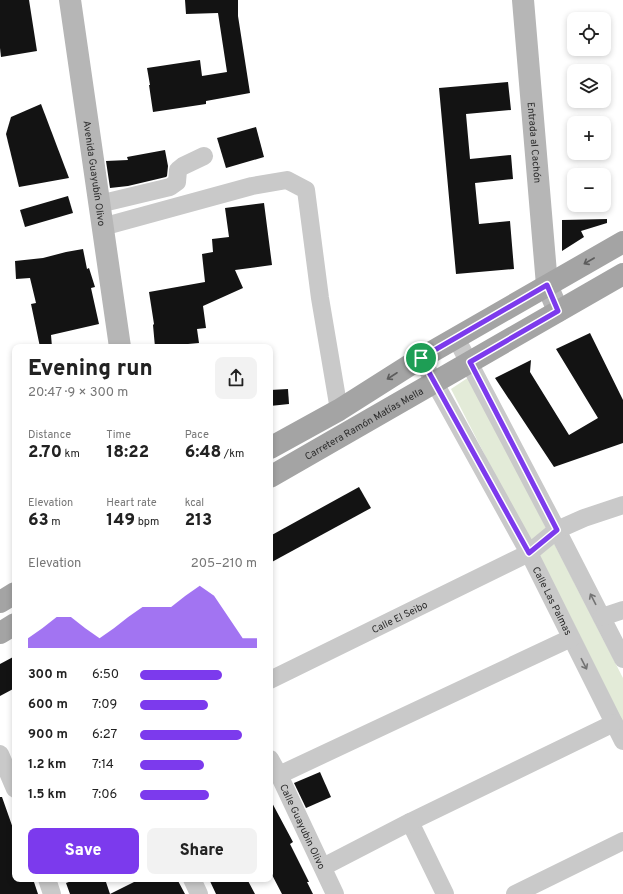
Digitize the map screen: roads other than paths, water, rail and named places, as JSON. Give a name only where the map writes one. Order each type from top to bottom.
[{"type":"main road","name":"Avenida Guayubín Olivo","points":[[70,0],[120,344]]},
{"type":"main road","name":"Entrada al Cachón","points":[[523,0],[547,285],[558,311]]},
{"type":"main road","points":[[273,446],[339,410],[421,358],[623,242]]},
{"type":"main road","name":"Carretera Ramón Matías Mella","points":[[273,475],[623,274]]},
{"type":"main road","points":[[0,602],[12,595]]},
{"type":"main road","points":[[0,633],[12,626]]},
{"type":"street","points":[[99,204],[170,187],[177,182],[178,170],[204,156]]},
{"type":"street","points":[[102,227],[252,186],[287,180],[306,190],[320,298],[339,410]]},
{"type":"street","points":[[456,338],[470,362],[623,659]]},
{"type":"street","name":"Calle Las Palmas","points":[[421,358],[529,553],[623,741]]},
{"type":"street","name":"Calle El Seibo","points":[[273,679],[529,553],[557,530],[584,518],[623,505]]},
{"type":"street","points":[[602,617],[623,610]]},
{"type":"street","points":[[279,775],[571,638]]},
{"type":"street","points":[[323,867],[410,822],[614,723]]},
{"type":"street","points":[[0,754],[12,782]]},
{"type":"street","name":"Calle Guayubin Olivo","points":[[273,764],[336,894]]},
{"type":"street","points":[[410,822],[445,894]]},
{"type":"street","points":[[515,894],[623,841]]},
{"type":"street","points":[[48,882],[52,894]]},
{"type":"street","points":[[193,882],[199,894]]}]
